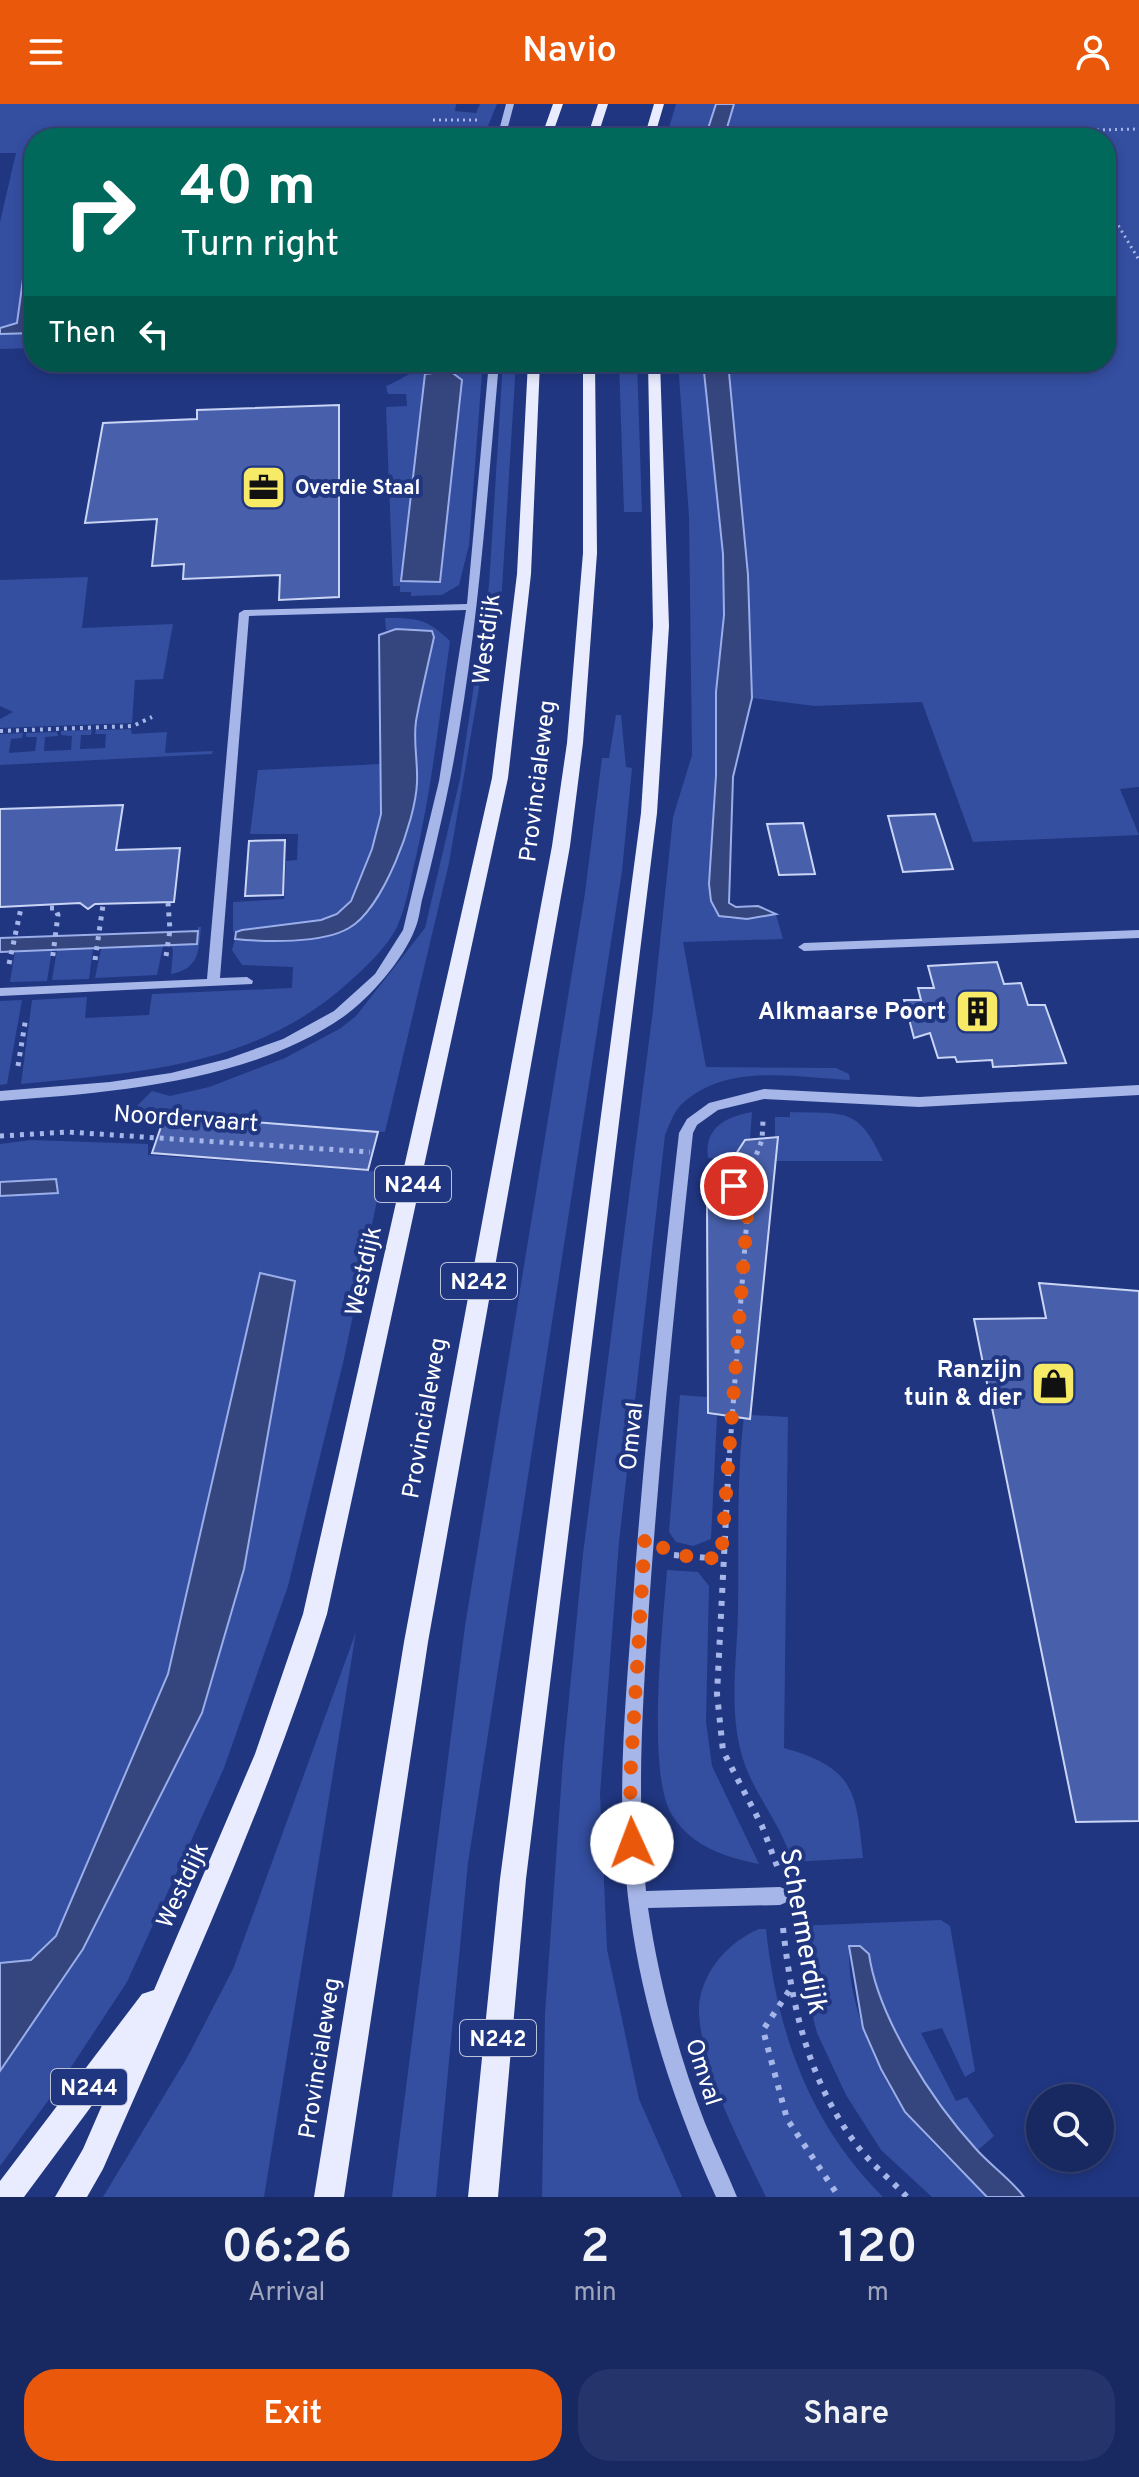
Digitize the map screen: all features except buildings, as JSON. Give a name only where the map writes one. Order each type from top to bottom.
[{"type":"main road","points":[[550,128],[558,104]]},
{"type":"main road","points":[[595,128],[603,104]]},
{"type":"main road","points":[[652,128],[659,104]]},
{"type":"main road","name":"Westdijk","points":[[70,2197],[93,2159],[172,1977],[229,1858],[295,1681],[315,1614],[500,778],[524,574],[534,372]]},
{"type":"main road","name":"Provincialeweg","points":[[329,2197],[416,1642],[561,846],[575,743],[589,567],[589,372]]},
{"type":"main road","name":"N242","points":[[483,2197],[513,1879],[649,813],[661,626],[654,372]]},
{"type":"main road","name":"Westdijk","points":[[6,2197],[172,1977]]},
{"type":"street","points":[[503,128],[510,104]]},
{"type":"street","name":"Westdijk","points":[[7,1096],[126,1087],[242,1059],[329,1019],[383,973],[399,954],[409,930],[445,781],[472,607],[493,372]]},
{"type":"street","points":[[213,983],[244,613],[472,607]]},
{"type":"street","points":[[804,947],[1139,934]]},
{"type":"street","points":[[2,992],[247,981]]},
{"type":"street","name":"Omval","points":[[727,2197],[681,2087],[638,1900],[630,1782],[645,1537],[686,1133],[692,1122],[714,1106],[764,1094],[919,1102],[1139,1090]]},
{"type":"street","points":[[638,1900],[780,1896]]},
{"type":"path","points":[[433,120],[504,121]]},
{"type":"path","points":[[1116,130],[1139,129]]},
{"type":"path","points":[[1116,222],[1139,260]]},
{"type":"path","points":[[0,731],[133,726],[152,717]]},
{"type":"path","points":[[166,950],[170,930],[168,903]]},
{"type":"path","points":[[96,953],[103,905]]},
{"type":"path","points":[[2,992],[21,908]]},
{"type":"path","points":[[50,908],[55,908],[58,915],[53,954]]},
{"type":"path","points":[[7,1096],[30,991]]},
{"type":"path","name":"Noordervaart","points":[[0,1136],[68,1132],[370,1152]]},
{"type":"path","points":[[723,1183],[742,1192],[762,1140]]},
{"type":"path","name":"Schermerdijk","points":[[742,1192],[748,1204],[721,1559],[717,1694],[723,1751],[776,1860],[789,1990],[808,2062],[856,2143],[907,2197]]},
{"type":"path","points":[[645,1537],[675,1555],[721,1559]]},
{"type":"path","points":[[789,1990],[763,2030],[787,2119],[839,2197]]},
{"type":"shaded area","points":[[0,104],[456,104],[455,111],[476,113],[480,104],[497,104],[488,126],[495,128],[24,128],[24,348],[0,349],[0,222],[16,153],[0,153]]},
{"type":"shaded area","points":[[676,104],[1139,104],[1139,787],[1120,789],[1139,835],[973,842],[922,702],[814,706],[753,698],[736,756],[716,755],[709,884],[714,909],[728,919],[776,915],[783,939],[683,942],[706,1067],[836,1068],[849,1074],[850,1080],[762,1075],[720,1082],[701,1090],[680,1106],[665,1135],[619,1542],[600,1794],[607,1949],[639,2099],[682,2197],[542,2197],[545,2014],[563,1760],[583,1554],[653,1010],[673,817],[692,755],[689,517],[679,372],[1116,372],[1116,128],[669,128]]},
{"type":"shaded area","points":[[716,104],[734,104],[727,128],[708,128]]},
{"type":"shaded area","points":[[24,272],[24,333],[0,334],[0,328],[17,323]]},
{"type":"shaded area","points":[[415,372],[433,372],[425,374],[401,581],[440,582],[462,380],[451,372],[482,373],[469,545],[459,585],[442,595],[411,596],[411,592],[400,592],[400,586],[393,586],[386,407],[407,406],[406,394],[388,394],[386,386]]},
{"type":"shaded area","points":[[451,372],[462,380],[440,582],[401,581],[425,374]]},
{"type":"shaded area","points":[[502,372],[515,372],[501,605],[493,606],[449,863],[385,1132],[165,1115],[162,1120],[126,1117],[152,1091],[170,1096],[209,1087],[285,1058],[341,1028],[356,1016],[425,928],[460,779],[489,585]]},
{"type":"shaded area","points":[[619,372],[637,372],[642,512],[624,512]]},
{"type":"shaded area","points":[[704,372],[729,372],[748,575],[752,698],[733,777],[729,903],[736,907],[758,906],[776,914],[747,919],[719,916],[711,901],[709,884],[716,775],[716,692],[724,615],[723,554]]},
{"type":"shaded area","points":[[88,577],[82,628],[173,624],[163,679],[135,680],[132,723],[0,728],[0,719],[13,712],[0,706],[0,580]]},
{"type":"shaded area","points":[[385,618],[422,621],[450,641],[422,830],[403,910],[388,942],[356,976],[313,1010],[275,1032],[236,1048],[153,1069],[21,1084],[32,1000],[87,997],[85,1018],[149,1015],[152,994],[292,988],[293,967],[242,965],[232,950],[235,939],[292,940],[341,933],[370,911],[406,829],[417,783],[411,629],[386,630]]},
{"type":"shaded area","points":[[396,629],[432,631],[434,637],[416,721],[415,798],[404,840],[385,883],[362,918],[338,933],[293,941],[235,939],[236,932],[242,930],[321,920],[337,914],[351,901],[372,849],[381,814],[379,635]]},
{"type":"shaded area","points":[[616,715],[621,715],[626,767],[632,768],[622,871],[468,1863],[436,2197],[392,2197],[465,1626],[585,893],[602,758],[609,758]]},
{"type":"shaded area","points":[[131,729],[132,734],[167,732],[165,753],[213,751],[212,754],[0,765],[0,734],[23,733],[22,738],[11,739],[9,753],[35,751],[37,737],[26,737],[26,733],[57,732],[58,736],[45,737],[44,751],[71,750],[72,736],[61,735],[61,731],[92,730],[91,735],[81,735],[80,749],[105,748],[106,734],[95,734],[96,730]]},
{"type":"shaded area","points":[[381,764],[382,808],[376,838],[366,868],[345,907],[327,919],[315,922],[233,932],[233,902],[284,899],[286,861],[297,860],[298,834],[250,834],[258,770]]},
{"type":"shaded area","points":[[198,927],[201,927],[196,958],[187,968],[171,974],[171,946],[196,944]]},
{"type":"shaded area","points":[[198,931],[197,944],[0,952],[0,938]]},
{"type":"shaded area","points":[[163,946],[157,975],[95,978],[101,949]]},
{"type":"shaded area","points":[[93,949],[89,979],[52,980],[57,950]]},
{"type":"shaded area","points":[[52,950],[47,981],[10,982],[15,951]]},
{"type":"shaded area","points":[[22,1000],[7,1084],[0,1085],[0,1001]]},
{"type":"shaded area","points":[[752,1112],[750,1139],[745,1139],[731,1160],[708,1158],[709,1139],[718,1126],[733,1117]]},
{"type":"shaded area","points":[[790,1112],[848,1117],[866,1130],[883,1161],[775,1161],[775,1117],[790,1117]]},
{"type":"shaded area","points":[[31,1140],[148,1144],[148,1155],[383,1172],[343,1363],[288,1586],[224,1768],[127,1982],[56,2090],[0,2166],[0,2071],[83,1949],[202,1713],[244,1569],[295,1282],[260,1274],[168,1674],[56,1936],[31,1960],[0,1963],[0,1196],[58,1193],[56,1179],[0,1182],[0,1144]]},
{"type":"shaded area","points":[[56,1179],[58,1193],[0,1196],[0,1182]]},
{"type":"shaded area","points":[[260,1273],[295,1281],[244,1569],[202,1713],[83,1949],[0,2071],[0,1963],[31,1960],[56,1936],[168,1674]]},
{"type":"shaded area","points":[[680,1395],[707,1397],[708,1413],[717,1415],[711,1539],[693,1546],[676,1542],[669,1532]]},
{"type":"shaded area","points":[[744,1416],[788,1417],[784,1748],[825,1764],[848,1785],[858,1815],[863,1858],[792,1862],[741,1752],[735,1718],[739,1489]]},
{"type":"shaded area","points":[[667,1570],[698,1572],[709,1586],[706,1722],[712,1766],[759,1864],[723,1854],[690,1836],[672,1815],[664,1795],[658,1697]]},
{"type":"shaded area","points":[[356,1632],[264,2197],[103,2197],[188,2056],[233,1969]]},
{"type":"shaded area","points":[[941,1920],[950,1926],[975,2071],[965,2077],[942,2028],[921,2033],[956,2101],[967,2097],[994,2136],[977,2151],[943,2108],[896,2033],[875,1980],[869,1954],[850,1946],[852,1987],[874,2056],[895,2096],[925,2134],[987,2197],[932,2197],[881,2150],[846,2095],[817,2033],[805,1985],[798,1926]]},
{"type":"shaded area","points":[[759,1929],[766,1929],[771,1967],[788,2040],[816,2107],[857,2168],[883,2197],[766,2197],[734,2131],[715,2084],[702,2037],[700,2000],[716,1962],[736,1943]]},
{"type":"shaded area","points":[[849,1946],[860,1946],[869,1954],[874,1979],[895,2031],[942,2108],[976,2149],[1024,2197],[987,2197],[905,2112],[863,2028]]},
{"type":"place","name":"Overdie Staal","points":[[264,487]]},
{"type":"place","name":"Alkmaarse Poort","points":[[977,1011]]},
{"type":"place","name":"Ranzijn tuin & dier","points":[[1053,1383]]},
{"type":"route","points":[[632,1843],[630,1782],[645,1537],[675,1555],[721,1559],[748,1204],[742,1192],[734,1186]]}]
